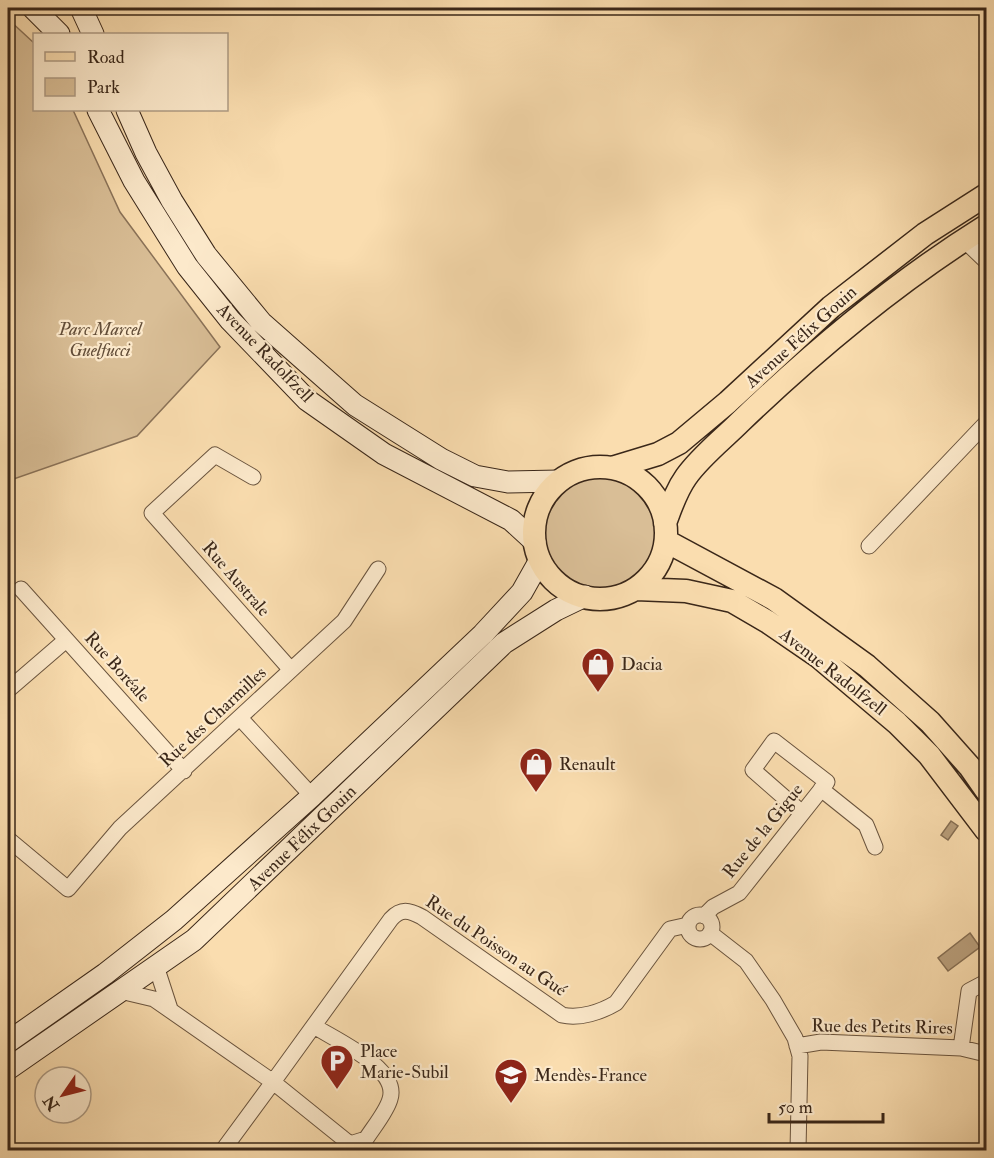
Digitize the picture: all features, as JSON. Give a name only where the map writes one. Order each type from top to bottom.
[{"type":"main road","points":[[33,8],[58,33]]},
{"type":"main road","points":[[81,8],[93,33]]},
{"type":"main road","name":"Avenue Radolfzell","points":[[98,111],[134,182],[188,266],[230,320],[307,400],[384,454],[511,520],[538,551]]},
{"type":"main road","name":"Avenue Radolfzell","points":[[127,111],[172,201],[206,255],[261,322],[355,405],[441,459],[475,476],[508,482],[559,482]]},
{"type":"main road","name":"Avenue Félix Gouin","points":[[612,468],[658,454],[679,443],[728,402],[831,307],[925,234],[987,195]]},
{"type":"main road","name":"Avenue Félix Gouin","points":[[665,532],[674,499],[687,476],[759,404],[849,326],[944,253],[987,226]]},
{"type":"main road","points":[[593,467],[612,468],[637,478],[656,497],[665,532],[663,555],[656,568],[636,589],[608,598],[575,594],[559,584],[538,551],[535,525],[539,508],[547,494],[559,482],[575,472],[593,467]]},
{"type":"main road","name":"Avenue Radolfzell","points":[[665,532],[774,599],[867,666],[930,722],[970,766],[987,790]]},
{"type":"main road","name":"Avenue Félix Gouin","points":[[8,1042],[105,974],[174,920],[312,796],[483,634],[522,592],[538,551]]},
{"type":"main road","name":"Avenue Radolfzell","points":[[636,589],[686,591],[732,601],[777,627],[854,685],[913,739],[929,755],[987,830]]},
{"type":"main road","name":"Avenue Félix Gouin","points":[[8,1069],[202,932],[504,643],[544,617],[585,596]]},
{"type":"street","points":[[964,240],[987,261]]},
{"type":"street","points":[[869,546],[987,423]]},
{"type":"street","name":"Rue Australe","points":[[253,477],[215,455],[152,513],[291,670]]},
{"type":"street","name":"Rue des Charmilles","points":[[8,839],[68,889],[120,828],[344,621],[378,569]]},
{"type":"street","name":"Rue Boréale","points":[[21,589],[184,771]]},
{"type":"street","points":[[8,690],[66,640]]},
{"type":"street","points":[[240,718],[312,796]]},
{"type":"street","points":[[802,813],[753,770],[774,741],[827,782],[821,789],[866,825],[875,847]]},
{"type":"street","name":"Rue de la Gigue","points":[[704,916],[713,907],[739,893],[821,789]]},
{"type":"street","name":"Rue du Poisson au Gué","points":[[223,1150],[391,919],[404,911],[410,911],[422,917],[562,1015],[573,1018],[605,1009],[616,1003],[670,929],[688,926]]},
{"type":"street","points":[[695,916],[704,916],[711,924],[710,933],[705,938],[695,938],[689,932],[688,926],[695,916]]},
{"type":"street","points":[[710,933],[746,962],[773,1000],[797,1046],[800,1056],[798,1150]]},
{"type":"street","points":[[156,966],[170,1008]]},
{"type":"street","name":"Rue des Petits Rires","points":[[797,1046],[821,1042],[961,1048],[969,991],[987,982]]},
{"type":"street","points":[[120,991],[154,999],[170,1008],[273,1082],[350,1144],[366,1139],[391,1098],[389,1079],[376,1065],[314,1026]]},
{"type":"street","points":[[961,1048],[987,1054]]},
{"type":"green space","name":"Parc Marcel Guelfucci","points":[[8,19],[33,42],[33,111],[73,111],[120,212],[220,347],[137,436],[8,481]]},
{"type":"green space","points":[[600,476],[621,480],[640,492],[652,511],[656,532],[652,553],[640,572],[621,584],[600,588],[579,584],[560,572],[548,553],[544,532],[548,511],[560,492],[579,480]]},
{"type":"shaded area","points":[[951,821],[958,826],[948,840],[941,835]]},
{"type":"shaded area","points":[[970,933],[980,947],[948,971],[938,958]]},
{"type":"place","name":"Dacia","points":[[598,693]]},
{"type":"place","name":"Renault","points":[[536,793]]},
{"type":"place","name":"Place Marie-Subil","points":[[337,1090]]},
{"type":"place","name":"Mendès-France","points":[[511,1104]]}]
